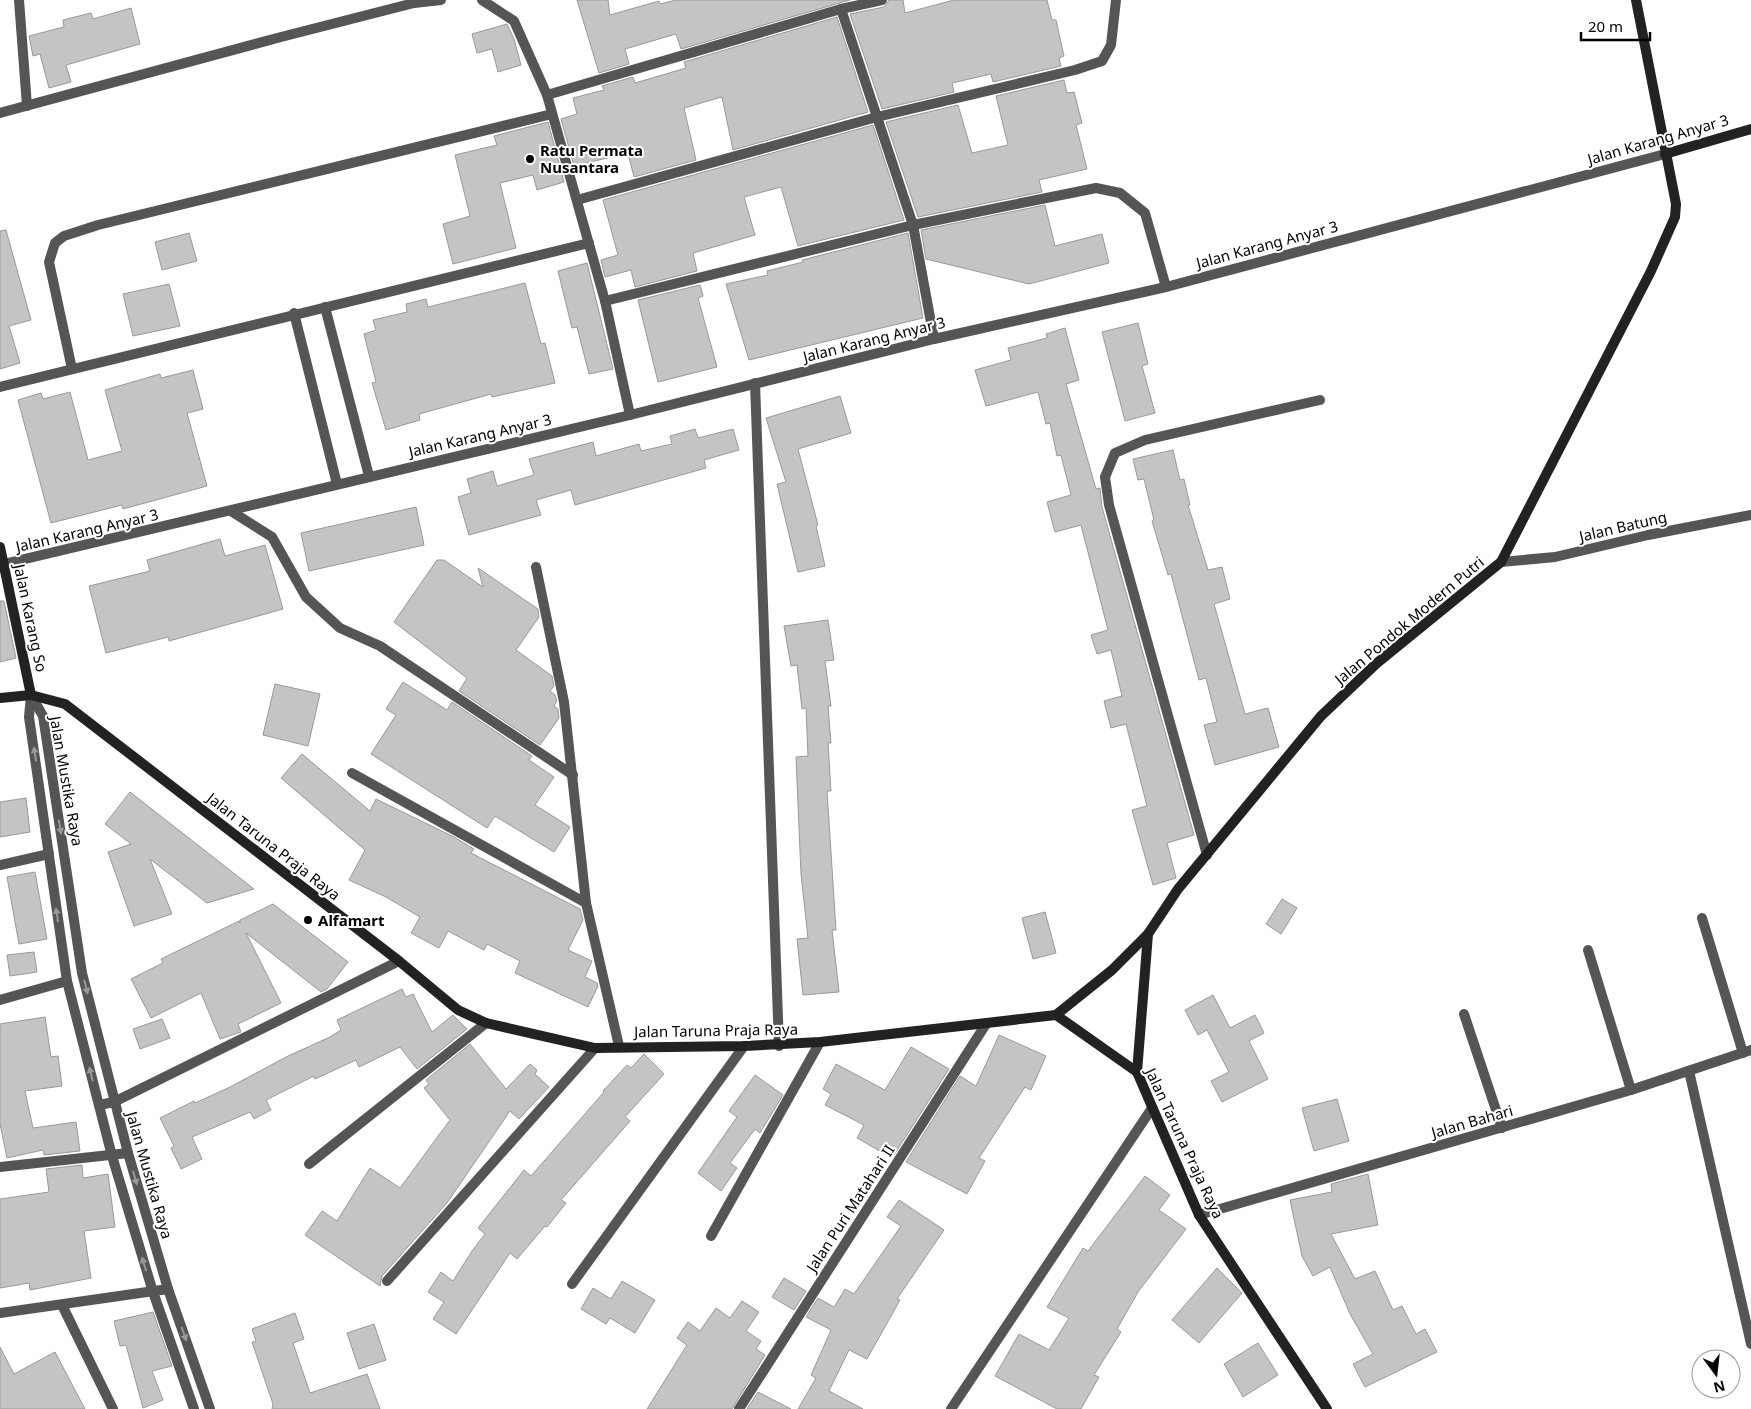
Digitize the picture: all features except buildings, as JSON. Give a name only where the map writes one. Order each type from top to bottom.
[{"type":"street","points":[[18,0],[27,106]]},
{"type":"street","points":[[0,113],[281,37],[414,3],[440,0]]},
{"type":"street","points":[[482,0],[514,21],[547,95],[605,301],[630,415]]},
{"type":"street","points":[[547,95],[841,9],[882,0]]},
{"type":"street","points":[[577,200],[876,117],[1075,70],[1102,61],[1111,45],[1116,0]]},
{"type":"street","name":"Jalan Pondok Modern Putri","points":[[1056,1015],[1112,970],[1148,934],[1178,889],[1321,716],[1377,663],[1501,562],[1652,271],[1675,217],[1676,204],[1636,0]]},
{"type":"street","points":[[841,9],[913,225],[934,339]]},
{"type":"street","points":[[72,369],[49,262],[56,243],[64,236],[98,225],[552,114]]},
{"type":"street","name":"Jalan Karang Anyar 3","points":[[2,565],[630,415],[934,339],[1166,287],[1665,154],[1751,129]]},
{"type":"street","points":[[605,301],[913,225],[1096,188],[1120,193],[1146,213],[1166,287]]},
{"type":"street","points":[[0,387],[294,313],[589,243]]},
{"type":"street","points":[[325,307],[369,476]]},
{"type":"street","points":[[294,313],[337,484]]},
{"type":"street","points":[[756,383],[779,1046]]},
{"type":"street","points":[[1207,855],[1109,505],[1105,476],[1115,453],[1146,440],[1320,400]]},
{"type":"street","points":[[231,511],[272,537],[306,597],[340,628],[380,646],[573,775]]},
{"type":"street","name":"Jalan Batung","points":[[1501,562],[1555,557],[1648,535],[1751,515]]},
{"type":"street","name":"Jalan Karang So","points":[[0,547],[2,565],[31,695]]},
{"type":"street","points":[[536,567],[564,702],[586,903],[619,1046]]},
{"type":"street","name":"Jalan Taruna Praja Raya","points":[[0,698],[31,695],[65,704],[399,961],[458,1010],[486,1023],[595,1048],[619,1046],[779,1046],[1056,1015],[1137,1072],[1199,1215],[1327,1409]]},
{"type":"street","name":"Jalan Mustika Raya","points":[[31,695],[29,717],[67,981],[112,1156],[152,1292],[194,1409]]},
{"type":"street","name":"Jalan Mustika Raya","points":[[31,695],[43,716],[82,974],[114,1102],[168,1289],[210,1409]]},
{"type":"street","points":[[352,773],[586,903]]},
{"type":"street","points":[[0,865],[49,854]]},
{"type":"street","points":[[1702,918],[1747,1051]]},
{"type":"street","points":[[1137,1072],[1148,934]]},
{"type":"street","points":[[1588,950],[1631,1090]]},
{"type":"street","points":[[99,1105],[114,1102],[399,961]]},
{"type":"street","points":[[0,1000],[67,981]]},
{"type":"street","points":[[1464,1014],[1502,1128]]},
{"type":"street","points":[[310,1164],[486,1023]]},
{"type":"street","name":"Jalan Puri Matahari II","points":[[739,1409],[986,1024]]},
{"type":"street","points":[[711,1236],[820,1042]]},
{"type":"street","points":[[572,1284],[744,1046]]},
{"type":"street","points":[[387,1281],[595,1048]]},
{"type":"street","name":"Jalan Bahari","points":[[1199,1215],[1631,1090],[1747,1051]]},
{"type":"street","points":[[1689,1071],[1751,1344]]},
{"type":"street","points":[[951,1409],[1152,1108]]},
{"type":"street","points":[[0,1167],[128,1153]]},
{"type":"street","points":[[0,1313],[168,1289]]},
{"type":"street","points":[[62,1305],[114,1409]]},
{"type":"place","name":"Ratu Permata Nusantara","points":[[530,159]]},
{"type":"place","name":"Alfamart","points":[[308,920]]}]
